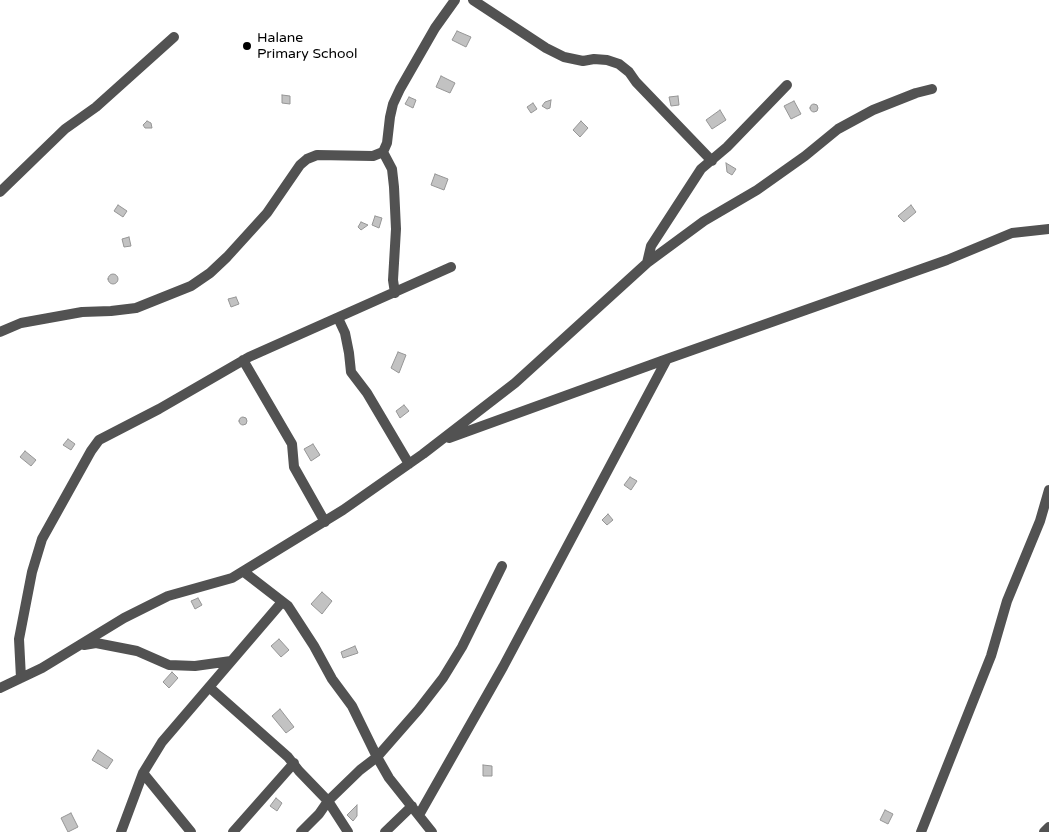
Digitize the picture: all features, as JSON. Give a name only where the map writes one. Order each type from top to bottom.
[{"type":"street","points":[[0,332],[21,323],[82,312],[136,308],[191,286],[210,273],[227,257],[267,212],[300,165],[307,159],[317,155],[373,156],[383,152],[387,143],[393,104],[400,89],[435,28],[455,0]]},
{"type":"street","points":[[473,0],[546,48],[564,57],[583,62],[594,59],[607,60],[619,64],[629,72],[636,82],[712,161]]},
{"type":"street","points":[[0,192],[65,129],[96,107],[174,37]]},
{"type":"street","points":[[647,263],[651,246],[701,169],[712,161],[787,85]]},
{"type":"street","points":[[0,687],[42,668],[124,618],[168,596],[232,578],[244,572],[325,522],[440,442],[515,383],[647,263],[704,221],[757,190],[805,156],[838,129],[874,110],[916,93],[932,90]]},
{"type":"street","points":[[383,152],[392,169],[394,187],[396,229],[393,280],[395,293]]},
{"type":"street","points":[[440,442],[947,260],[1012,233],[1049,229]]},
{"type":"street","points":[[21,678],[19,639],[32,572],[42,539],[99,440],[159,409],[243,360],[451,267]]},
{"type":"street","points":[[338,318],[345,333],[350,352],[351,372],[368,393],[409,464]]},
{"type":"street","points":[[419,815],[503,667],[667,359]]},
{"type":"street","points":[[243,360],[292,444],[294,467],[325,522]]},
{"type":"street","points":[[921,832],[991,656],[1007,601],[1040,521],[1049,490]]},
{"type":"street","points":[[301,832],[319,814],[328,801],[360,770],[377,757],[443,678],[462,647],[502,566]]},
{"type":"street","points":[[244,572],[288,606],[314,646],[332,679],[352,706],[377,757],[390,778],[432,832]]},
{"type":"street","points":[[121,832],[143,773],[162,742],[282,602]]},
{"type":"street","points":[[72,650],[89,643],[96,643],[136,650],[169,665],[195,666],[231,662]]},
{"type":"street","points":[[209,687],[294,763],[299,771],[328,801],[348,832]]},
{"type":"street","points":[[233,832],[294,763]]},
{"type":"street","points":[[143,773],[192,832]]},
{"type":"street","points":[[385,832],[412,806]]},
{"type":"street","points":[[1044,832],[1049,828]]},
{"type":"building","points":[[457,31],[471,37],[466,47],[452,40]]},
{"type":"building","points":[[441,76],[455,83],[450,93],[436,87]]},
{"type":"building","points":[[282,95],[290,96],[290,104],[282,103]]},
{"type":"building","points":[[678,96],[679,105],[671,106],[669,97]]},
{"type":"building","points":[[409,97],[416,100],[413,108],[405,104]]},
{"type":"building","points":[[551,100],[550,108],[547,109],[542,106],[545,102]]},
{"type":"building","points":[[794,101],[801,114],[791,119],[784,106]]},
{"type":"building","points":[[533,103],[537,109],[531,113],[527,107]]},
{"type":"building","points":[[814,104],[818,108],[814,112],[810,108]]},
{"type":"building","points":[[720,110],[726,120],[712,129],[706,120]]},
{"type":"building","points":[[147,121],[151,123],[152,128],[145,128],[143,125]]},
{"type":"building","points":[[581,121],[588,128],[580,137],[573,130]]},
{"type":"building","points":[[726,163],[736,169],[732,175],[727,172]]},
{"type":"building","points":[[435,174],[448,179],[444,190],[431,185]]},
{"type":"building","points":[[118,205],[127,211],[123,217],[114,211]]},
{"type":"building","points":[[911,205],[916,212],[904,222],[898,216]]},
{"type":"building","points":[[375,216],[382,218],[379,228],[372,225]]},
{"type":"building","points":[[361,222],[368,225],[361,230],[358,227]]},
{"type":"building","points":[[129,237],[131,246],[124,247],[122,239]]},
{"type":"building","points":[[113,274],[118,279],[113,284],[108,279]]},
{"type":"building","points":[[236,297],[239,304],[231,307],[228,299]]},
{"type":"building","points":[[398,352],[406,355],[399,373],[391,368]]},
{"type":"building","points":[[404,405],[409,411],[400,418],[396,411]]},
{"type":"building","points":[[243,417],[247,421],[243,425],[239,421]]},
{"type":"building","points":[[68,439],[75,444],[71,450],[63,445]]},
{"type":"building","points":[[313,444],[320,455],[311,461],[304,449]]},
{"type":"building","points":[[25,451],[36,460],[31,466],[20,457]]},
{"type":"building","points":[[630,477],[637,481],[631,490],[624,485]]},
{"type":"building","points":[[608,514],[613,520],[607,525],[602,520]]},
{"type":"building","points":[[322,592],[332,601],[322,614],[311,604]]},
{"type":"building","points":[[198,598],[202,605],[195,609],[191,601]]},
{"type":"building","points":[[279,639],[289,650],[281,657],[271,646]]},
{"type":"building","points":[[355,646],[358,653],[343,658],[341,652]]},
{"type":"building","points":[[172,672],[178,678],[169,688],[163,682]]},
{"type":"building","points":[[280,709],[294,727],[286,733],[272,716]]},
{"type":"building","points":[[98,750],[113,760],[107,769],[92,760]]},
{"type":"building","points":[[483,765],[492,766],[492,776],[483,776]]},
{"type":"building","points":[[276,798],[282,803],[277,811],[270,806]]},
{"type":"building","points":[[357,805],[357,816],[353,821],[347,815]]},
{"type":"building","points":[[885,810],[893,814],[888,824],[880,820]]},
{"type":"building","points":[[71,813],[78,827],[68,832],[61,818]]},
{"type":"place","name":"Halane Primary School","points":[[247,46]]}]
